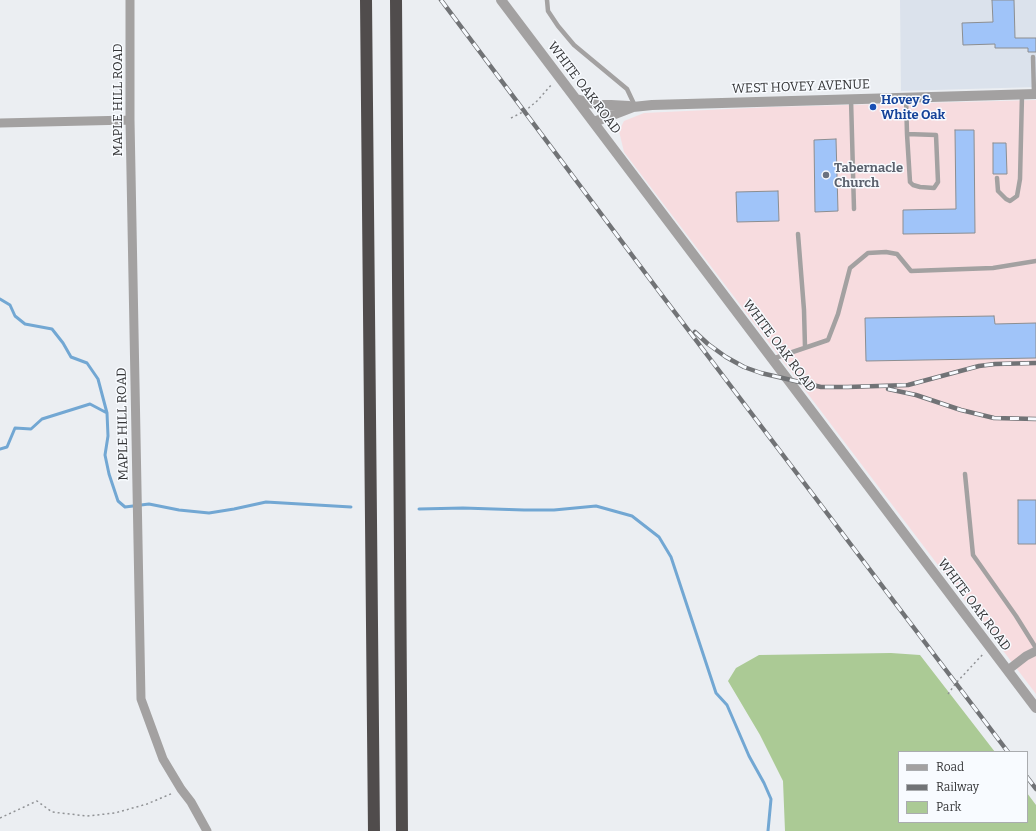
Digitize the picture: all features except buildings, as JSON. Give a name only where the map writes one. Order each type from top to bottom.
[{"type":"highway","points":[[366,0],[374,831]]},
{"type":"highway","points":[[396,0],[402,831]]},
{"type":"street","name":"MAPLE HILL ROAD","points":[[130,0],[130,120],[142,699],[163,759],[181,789],[191,802],[207,831]]},
{"type":"street","name":"WHITE OAK ROAD","points":[[501,0],[1036,708]]},
{"type":"street","name":"WEST HOVEY AVENUE","points":[[594,122],[634,106],[652,104],[1035,94]]},
{"type":"street","points":[[576,99],[598,105],[611,104],[634,106]]},
{"type":"street","points":[[0,123],[130,120]]},
{"type":"street","points":[[1008,670],[1026,656],[1036,651]]},
{"type":"lane","points":[[547,0],[548,11],[558,26],[586,55],[627,89],[634,106]]},
{"type":"lane","points":[[1033,57],[1035,94]]},
{"type":"lane","points":[[997,178],[998,191],[1010,201],[1017,196],[1020,179],[1022,95]]},
{"type":"lane","points":[[906,97],[907,134],[910,182],[913,186],[934,188],[938,182],[936,135],[907,134]]},
{"type":"lane","points":[[851,99],[854,209]]},
{"type":"lane","points":[[798,234],[804,310],[805,347]]},
{"type":"lane","points":[[772,359],[828,340],[838,314],[850,268],[868,253],[886,252],[897,254],[911,271],[993,268],[1036,261]]},
{"type":"lane","points":[[965,474],[973,555],[1016,616],[1036,648]]},
{"type":"path","points":[[511,118],[524,111],[537,101],[558,75]]},
{"type":"path","points":[[948,694],[956,683],[990,646]]},
{"type":"path","points":[[0,818],[37,802],[52,812],[87,816],[115,813],[147,804],[181,789]]},
{"type":"shaded area","points":[[900,0],[1036,0],[1036,87],[901,91]]},
{"type":"shaded area","points":[[1036,100],[1036,694],[624,152],[619,131],[624,121],[644,113],[771,107]]},
{"type":"green space","points":[[891,653],[920,655],[994,751],[898,751],[898,823],[1028,823],[1028,794],[1036,805],[1036,831],[785,831],[783,781],[760,735],[728,681],[736,668],[759,655]]},
{"type":"waterway","points":[[0,299],[10,305],[15,316],[25,324],[52,329],[63,343],[71,357],[87,363],[98,379],[107,413],[108,436],[105,455],[109,474],[118,501],[125,507],[149,504],[179,510],[209,513],[266,502],[351,507]]},
{"type":"waterway","points":[[0,449],[7,447],[15,428],[31,429],[42,419],[90,404],[107,413]]},
{"type":"waterway","points":[[419,509],[463,508],[554,510],[596,506],[632,516],[659,537],[671,557],[716,693],[727,705],[749,756],[771,799],[768,831]]},
{"type":"railway","points":[[441,0],[664,298],[1007,751]]},
{"type":"railway","points":[[695,332],[726,357],[744,367],[761,373],[821,387],[908,385],[979,366],[1036,363]]},
{"type":"railway","points":[[888,389],[916,395],[961,410],[994,418],[1036,419]]},
{"type":"railway","points":[[1028,778],[1036,789]]},
{"type":"place","name":"Hovey & White Oak","points":[[873,107]]},
{"type":"place","name":"Tabernacle Church","points":[[826,175]]}]
